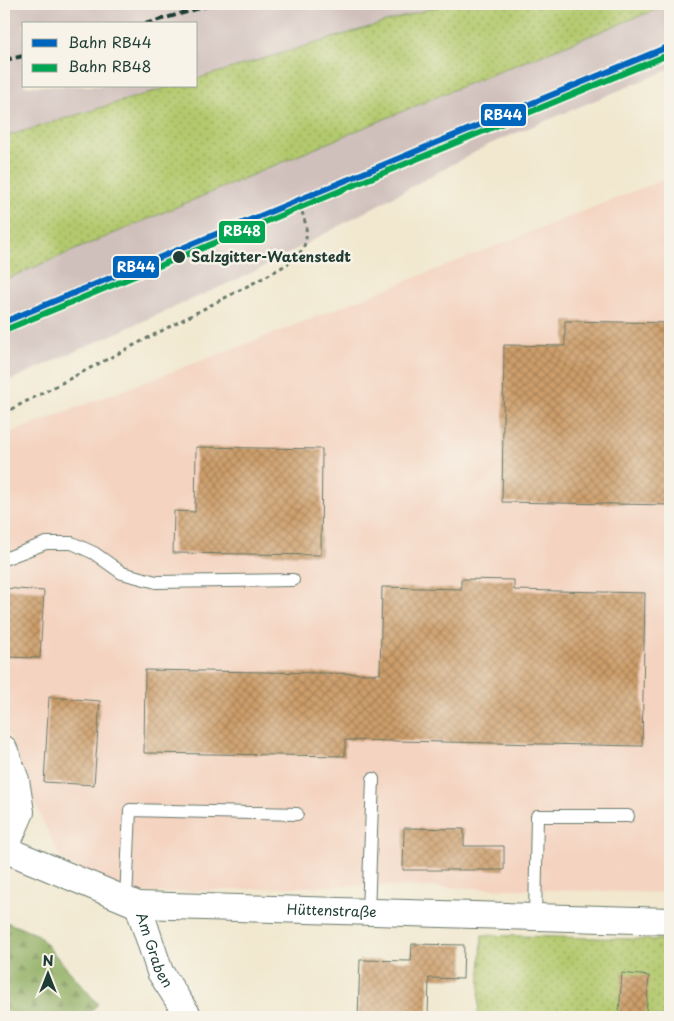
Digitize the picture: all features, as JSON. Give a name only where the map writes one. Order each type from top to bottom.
[{"type":"street","name":"Hüttenstraße","points":[[4,749],[16,780],[21,812],[4,849],[132,903],[670,922]]},
{"type":"street","name":"Am Graben","points":[[132,903],[160,972],[189,1017]]},
{"type":"lane","points":[[4,559],[46,543],[72,543],[94,553],[122,573],[156,582],[293,580]]},
{"type":"lane","points":[[368,912],[373,779]]},
{"type":"lane","points":[[132,903],[130,810],[297,814]]},
{"type":"lane","points":[[535,917],[537,816],[628,816]]},
{"type":"path","points":[[4,413],[292,262],[303,249],[307,232],[302,212]]},
{"type":"shaded area","points":[[4,4],[446,4],[198,78],[198,22],[22,22],[22,88],[165,88],[4,137]]},
{"type":"shaded area","points":[[670,4],[670,69],[490,144],[258,270],[4,383],[4,280],[460,87]]},
{"type":"shaded area","points":[[670,177],[670,893],[354,885],[129,894],[62,861],[40,815],[4,723],[4,435],[288,328]]},
{"type":"green space","points":[[446,4],[670,4],[460,87],[4,280],[4,137],[165,88],[198,88],[198,78]]},
{"type":"green space","points":[[4,921],[38,935],[98,1004],[86,1017],[4,1017]]},
{"type":"green space","points":[[482,935],[670,940],[670,1017],[478,1017]]},
{"type":"building","points":[[565,321],[670,323],[670,505],[502,502],[504,345],[565,346]]},
{"type":"building","points":[[196,447],[322,449],[321,555],[173,553],[174,511],[195,512]]},
{"type":"building","points":[[461,579],[514,580],[514,590],[645,593],[642,746],[345,740],[345,756],[144,753],[145,670],[380,674],[382,587],[461,589]]},
{"type":"building","points":[[4,588],[44,591],[40,658],[4,657]]},
{"type":"building","points":[[49,697],[100,701],[94,785],[44,782]]},
{"type":"building","points":[[404,828],[464,829],[464,846],[504,846],[504,870],[403,870]]},
{"type":"building","points":[[412,944],[464,945],[463,979],[429,978],[428,1017],[358,1017],[360,960],[411,961]]},
{"type":"building","points":[[622,973],[649,976],[646,1014],[619,1013]]},
{"type":"railway","points":[[152,22],[214,4]]},
{"type":"railway","points":[[4,60],[22,56]]},
{"type":"rail line","name":"RB44","points":[[4,322],[670,46]]},
{"type":"rail line","name":"RB48","points":[[7,329],[670,54]]},
{"type":"place","name":"Salzgitter-Watenstedt","points":[[179,257]]}]
